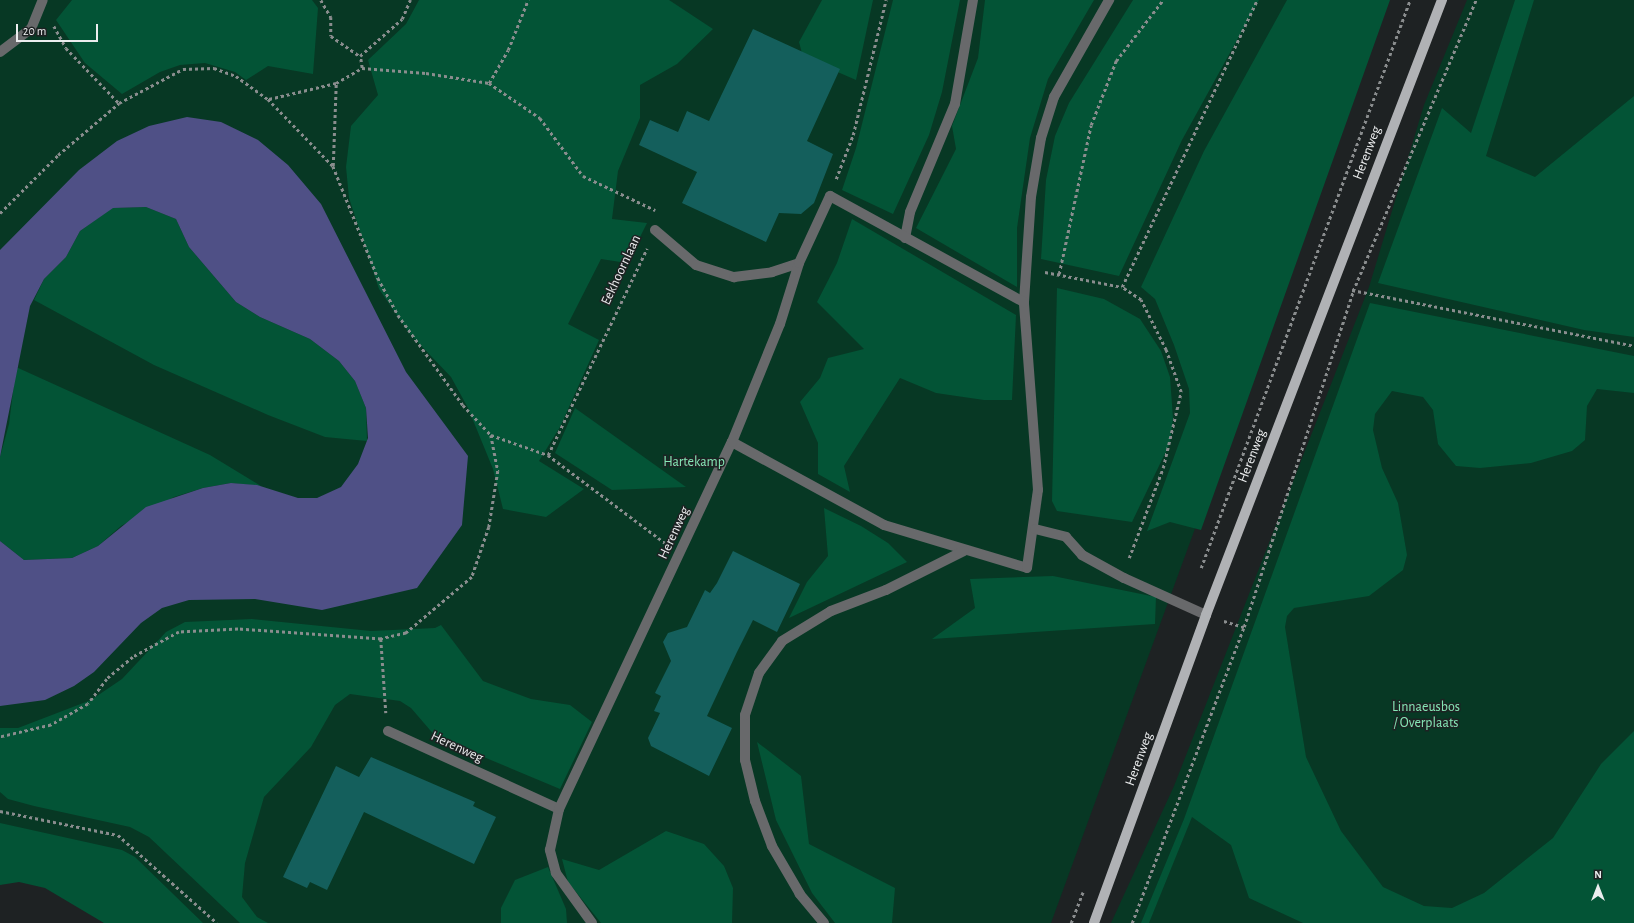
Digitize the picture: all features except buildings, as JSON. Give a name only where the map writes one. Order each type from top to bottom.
[{"type":"main road","name":"Herenweg","points":[[1094,923],[1206,615],[1442,0]]},
{"type":"lane","points":[[905,238],[910,212],[955,104],[973,0]]},
{"type":"lane","points":[[732,442],[884,525],[964,551],[1027,568],[1035,529],[1038,490],[1024,302],[1031,197],[1041,138],[1054,98],[1110,0]]},
{"type":"lane","points":[[0,52],[31,29],[42,2]]},
{"type":"lane","points":[[798,264],[830,196],[1024,302]]},
{"type":"lane","name":"Eekhoornlaan","points":[[655,230],[696,265],[734,277],[772,272],[798,264]]},
{"type":"lane","name":"Herenweg","points":[[592,923],[575,904],[556,873],[550,850],[559,809],[732,442],[780,324],[798,264]]},
{"type":"lane","points":[[1035,529],[1066,537],[1082,555],[1124,578],[1206,615]]},
{"type":"lane","points":[[824,923],[800,894],[772,846],[755,801],[745,760],[745,715],[758,673],[782,641],[831,611],[886,590],[964,551]]},
{"type":"lane","name":"Herenweg","points":[[388,731],[559,809]]},
{"type":"path","points":[[321,0],[331,17],[331,36],[360,56],[362,68]]},
{"type":"path","points":[[360,56],[402,19],[410,0]]},
{"type":"path","points":[[489,83],[508,50],[528,0]]},
{"type":"path","points":[[830,196],[853,135],[886,0]]},
{"type":"path","points":[[1059,274],[1091,125],[1116,61],[1163,0]]},
{"type":"path","points":[[1122,287],[1257,0]]},
{"type":"path","name":"Herenweg","points":[[1199,575],[1410,0]]},
{"type":"path","points":[[1132,923],[1244,627],[1353,291],[1476,0]]},
{"type":"path","points":[[42,2],[66,48],[119,103]]},
{"type":"path","points":[[0,213],[58,155],[119,103],[183,69],[214,68],[236,76],[268,99],[333,166]]},
{"type":"path","points":[[268,99],[336,83],[362,68],[426,72],[489,83],[540,118],[583,176],[662,214]]},
{"type":"path","points":[[336,83],[333,166],[351,217],[398,315],[463,405],[491,435],[548,455],[679,554]]},
{"type":"path","name":"Eekhoornlaan","points":[[548,455],[655,230]]},
{"type":"path","points":[[1026,271],[1059,274],[1122,287],[1141,300],[1166,350],[1181,392],[1163,468],[1124,578]]},
{"type":"path","points":[[1353,291],[1634,346]]},
{"type":"path","points":[[0,737],[51,725],[88,704],[107,679],[133,657],[179,632],[238,630],[381,640],[406,633],[472,577],[489,527],[498,471],[491,435]]},
{"type":"path","points":[[381,640],[388,731]]},
{"type":"path","points":[[0,811],[118,835],[217,923]]},
{"type":"path","points":[[1071,923],[1085,886]]},
{"type":"green space","name":"Hartekamp","points":[[0,0],[1388,0],[1051,923],[121,923],[0,848]]},
{"type":"green space","points":[[72,0],[312,0],[318,8],[313,74],[268,66],[246,80],[235,72],[205,63],[180,65],[160,72],[122,94],[85,63],[56,20]]},
{"type":"green space","points":[[419,0],[669,0],[713,29],[677,64],[640,85],[640,118],[618,171],[612,219],[647,223],[627,263],[601,259],[568,324],[599,340],[560,427],[539,461],[584,489],[546,517],[503,509],[493,469],[468,408],[451,377],[409,333],[379,289],[349,198],[346,167],[351,126],[378,95],[368,60],[406,24]]},
{"type":"green space","points":[[822,0],[873,0],[856,80],[803,57],[799,42]]},
{"type":"green space","points":[[893,0],[960,0],[942,92],[929,135],[893,214],[842,190],[856,148]]},
{"type":"green space","points":[[985,0],[1094,0],[1048,79],[1030,138],[1017,228],[1017,287],[916,228],[956,149],[952,126],[978,58]]},
{"type":"green space","points":[[1133,0],[1259,0],[1182,140],[1119,276],[1041,259],[1046,180],[1055,136],[1069,103]]},
{"type":"green space","points":[[1287,0],[1390,0],[1201,530],[1170,522],[1147,531],[1190,413],[1189,389],[1174,345],[1155,299],[1141,287],[1204,151]]},
{"type":"green space","name":"Linnaeusbos / Overplaats","points":[[1467,0],[1634,0],[1634,923],[1111,923],[1174,786],[1369,287],[1424,105]]},
{"type":"green space","points":[[1515,0],[1534,0],[1486,156],[1535,177],[1634,96],[1634,337],[1584,330],[1378,283],[1442,108],[1471,133]]},
{"type":"green space","points":[[146,207],[176,219],[189,247],[236,302],[260,317],[310,339],[339,361],[355,381],[366,408],[367,441],[325,437],[268,415],[154,365],[34,300],[44,279],[66,257],[80,231],[112,208]]},
{"type":"green space","points":[[852,219],[1016,315],[1012,400],[984,400],[936,393],[900,378],[844,466],[850,492],[818,474],[818,443],[800,402],[820,378],[828,358],[864,349],[817,302],[837,263]]},
{"type":"green space","points":[[1057,288],[1104,299],[1140,319],[1161,351],[1170,377],[1173,418],[1170,443],[1132,522],[1057,511],[1052,501]]},
{"type":"green space","points":[[1370,303],[1634,356],[1634,393],[1597,389],[1587,406],[1585,440],[1572,451],[1531,463],[1480,468],[1456,466],[1438,444],[1433,410],[1423,397],[1392,391],[1375,414],[1373,430],[1382,468],[1398,503],[1407,555],[1403,570],[1369,596],[1294,608],[1287,616],[1285,627],[1306,757],[1341,831],[1383,887],[1424,906],[1452,908],[1484,893],[1553,838],[1601,764],[1634,731],[1634,923],[1303,923],[1249,898],[1231,845],[1192,817],[1149,923],[1141,923],[1184,819]]},
{"type":"green space","points":[[16,367],[210,455],[261,486],[231,483],[203,488],[174,497],[121,526],[98,546],[72,558],[24,560],[0,541],[0,457],[9,424]]},
{"type":"green space","points":[[575,408],[686,487],[612,490],[555,453]]},
{"type":"green space","points":[[824,508],[861,526],[888,543],[907,562],[789,618],[807,582],[828,556]]},
{"type":"green space","points":[[1053,576],[1156,597],[1155,624],[932,639],[975,608],[970,579]]},
{"type":"green space","points":[[252,619],[371,631],[435,628],[441,625],[483,681],[531,699],[570,705],[592,722],[560,789],[436,737],[411,708],[400,701],[350,694],[335,705],[311,747],[264,797],[245,863],[242,897],[257,917],[268,923],[240,923],[149,837],[130,827],[8,799],[0,792],[0,728],[18,728],[91,700],[122,679],[166,632],[185,622]]},
{"type":"green space","points":[[757,742],[801,776],[809,844],[895,888],[892,923],[835,923],[812,893],[776,820]]},
{"type":"green space","points":[[0,823],[122,850],[135,857],[203,923],[104,923],[45,888],[19,882],[0,885]]},
{"type":"green space","points":[[666,831],[704,844],[724,866],[733,888],[732,923],[601,923],[568,882],[562,859],[599,870]]},
{"type":"green space","points":[[548,867],[566,909],[567,923],[501,923],[501,908],[515,880]]},
{"type":"water","points":[[187,117],[221,122],[258,140],[288,165],[321,204],[406,372],[468,456],[462,525],[417,588],[322,610],[255,599],[189,600],[162,608],[141,623],[94,672],[74,686],[45,700],[0,706],[0,541],[24,560],[72,558],[98,546],[146,507],[203,488],[231,483],[257,485],[298,498],[317,498],[341,487],[358,464],[368,438],[366,408],[355,381],[339,361],[310,339],[260,317],[236,302],[189,247],[176,219],[146,207],[113,208],[80,231],[66,257],[44,279],[30,306],[0,457],[0,250],[79,170],[117,141],[149,126]]}]
